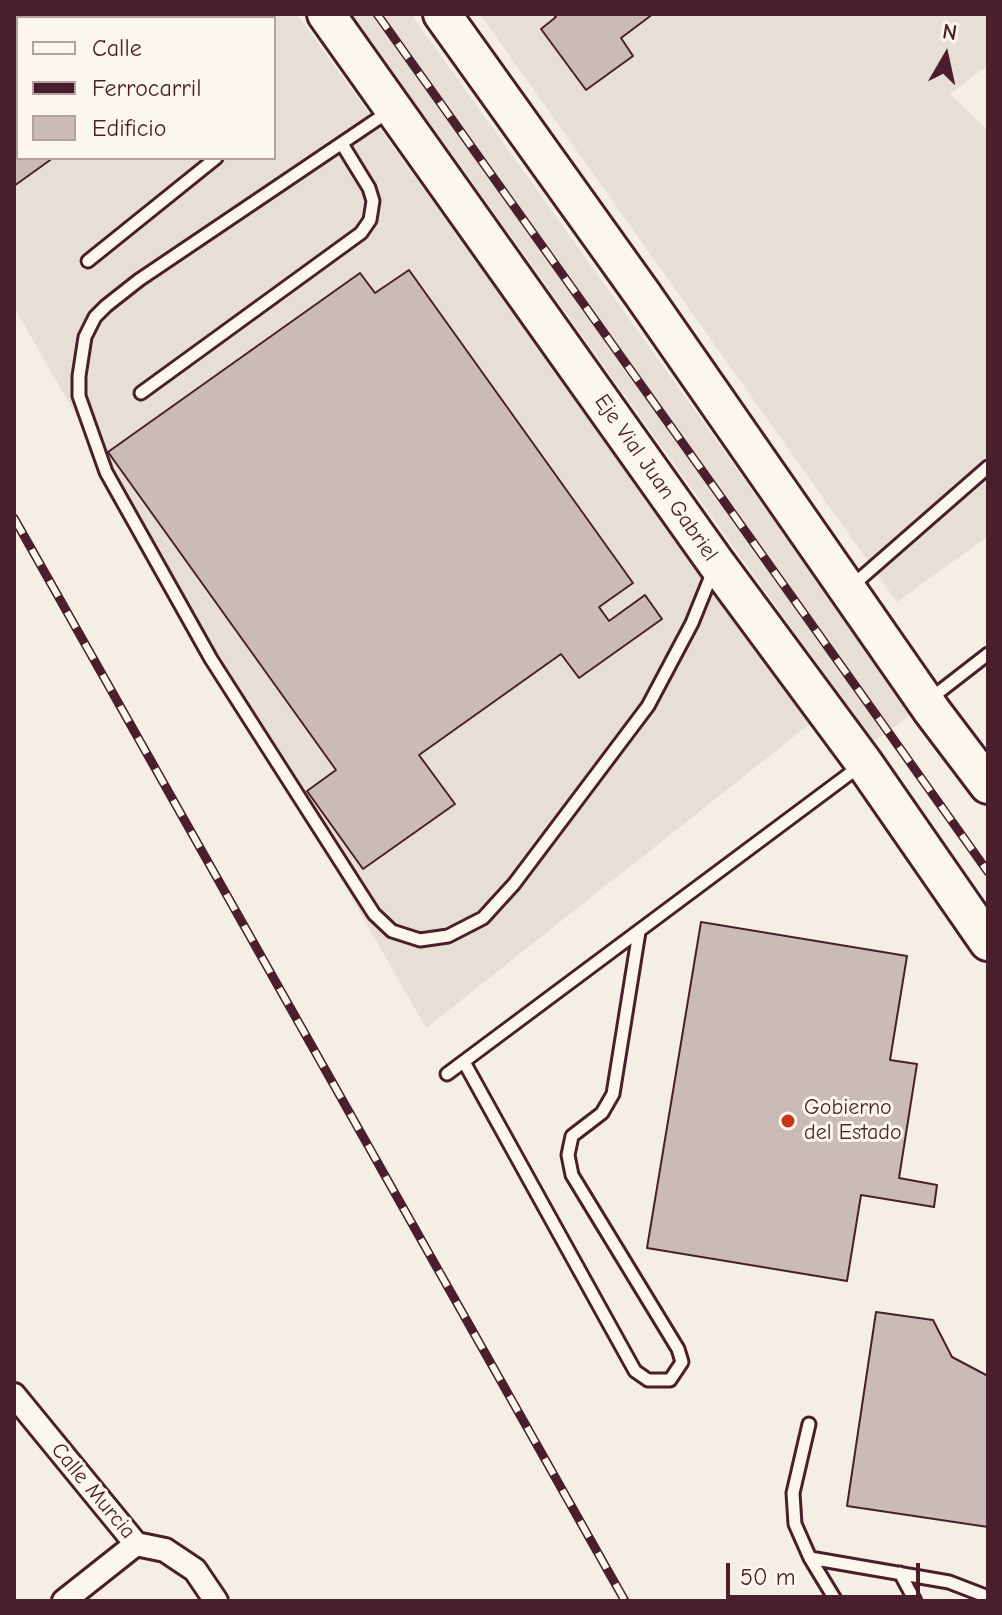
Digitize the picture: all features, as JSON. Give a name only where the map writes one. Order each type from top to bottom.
[{"type":"main road","name":"Eje Vial Juan Gabriel","points":[[326,14],[716,563],[864,763],[988,942]]},
{"type":"main road","points":[[442,14],[849,588],[926,702],[988,785]]},
{"type":"street","name":"Calle Murcia","points":[[14,1395],[136,1544],[165,1550],[195,1570],[216,1601]]},
{"type":"street","points":[[64,1601],[136,1544]]},
{"type":"lane","points":[[394,107],[139,280],[95,317],[80,354],[79,396],[106,472],[204,647],[374,914],[392,931],[420,940],[448,936],[483,918],[524,872],[648,706],[692,623],[716,563]]},
{"type":"lane","points":[[141,393],[361,233],[370,220],[373,201],[369,188],[342,144]]},
{"type":"lane","points":[[88,261],[214,160]]},
{"type":"lane","points":[[849,588],[988,467]]},
{"type":"lane","points":[[926,702],[988,654]]},
{"type":"lane","points":[[447,1074],[864,763]]},
{"type":"lane","points":[[464,1062],[635,1371],[648,1380],[670,1380],[682,1362],[678,1349],[572,1175],[568,1155],[572,1136],[602,1113],[613,1094],[639,932]]},
{"type":"lane","points":[[809,1424],[793,1493],[795,1524],[810,1558],[836,1601]]},
{"type":"lane","points":[[810,1558],[949,1582],[988,1597]]},
{"type":"lane","points":[[900,1573],[915,1601]]},
{"type":"shaded area","points":[[14,14],[297,14],[810,724],[426,1028],[14,307]]},
{"type":"shaded area","points":[[352,14],[411,14],[912,714],[873,742]]},
{"type":"shaded area","points":[[480,14],[988,14],[988,65],[950,94],[988,130],[988,536],[897,602]]},
{"type":"building","points":[[14,14],[129,14],[16,16],[16,160],[50,160],[14,186]]},
{"type":"building","points":[[553,14],[653,14],[621,38],[633,56],[586,90],[541,29],[556,17]]},
{"type":"building","points":[[409,270],[633,583],[599,607],[609,621],[645,595],[662,619],[579,678],[561,654],[419,755],[455,804],[363,869],[307,791],[336,770],[108,452],[360,273],[375,293]]},
{"type":"building","name":"Gobierno del Estado","points":[[701,922],[907,956],[890,1060],[917,1064],[899,1178],[937,1185],[934,1207],[861,1195],[847,1281],[647,1248]]},
{"type":"building","points":[[876,1312],[933,1320],[952,1357],[988,1376],[988,1527],[847,1506]]},
{"type":"railway","points":[[377,14],[988,872]]},
{"type":"railway","points":[[14,518],[625,1601]]},
{"type":"place","name":"Gobierno del Estado","points":[[788,1121]]}]
